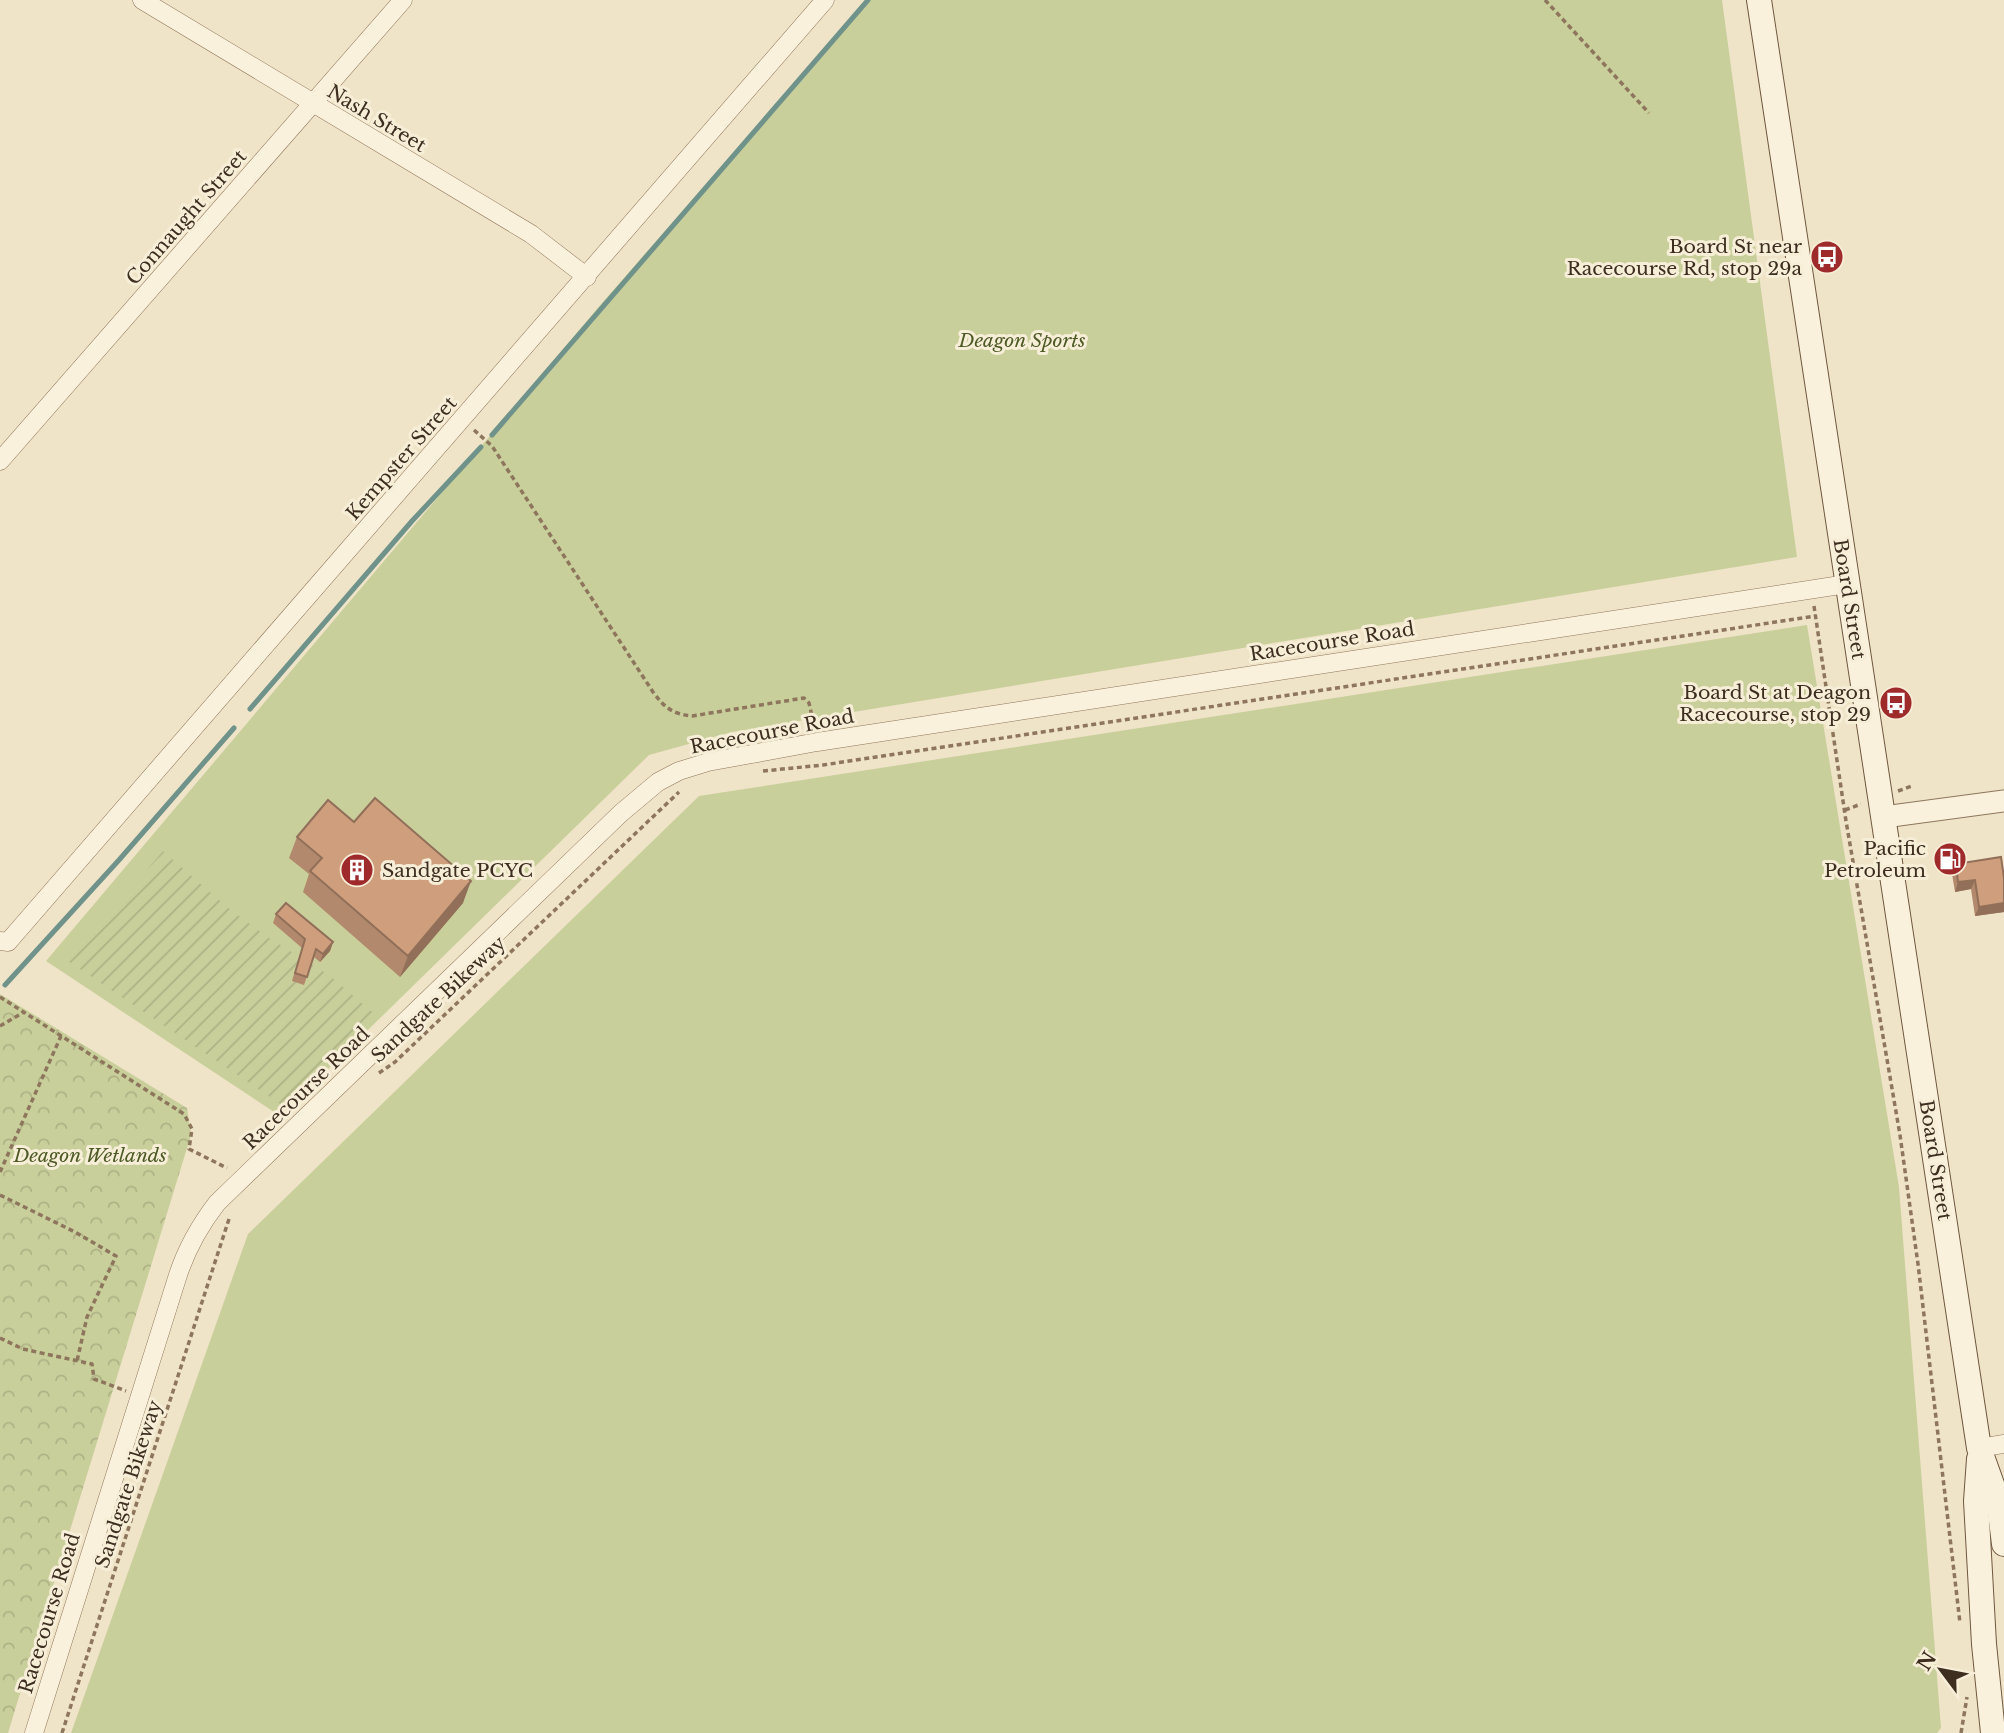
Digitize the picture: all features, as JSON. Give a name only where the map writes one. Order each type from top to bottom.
[{"type":"main road","name":"Board Street","points":[[1759,0],[1979,1448],[1999,1504],[2004,1544]]},
{"type":"main road","name":"Board Street","points":[[1979,1448],[1976,1502],[1984,1644],[1993,1733]]},
{"type":"street","name":"Nash Street","points":[[142,0],[531,234],[587,277]]},
{"type":"street","name":"Connaught Street","points":[[0,461],[403,0]]},
{"type":"street","name":"Kempster Street","points":[[4,941],[587,277],[825,0]]},
{"type":"street","name":"Racecourse Road","points":[[34,1733],[189,1246],[202,1223],[245,1177],[621,813],[658,782],[679,771],[708,762],[817,741],[1847,584]]},
{"type":"street","points":[[1884,817],[2004,801]]},
{"type":"street","points":[[1979,1448],[2004,1444]]},
{"type":"path","points":[[1545,0],[1649,113]]},
{"type":"path","points":[[462,420],[492,446],[653,692],[668,710],[678,715],[692,716],[804,698],[809,703],[816,735]]},
{"type":"path","points":[[1815,610],[1846,821],[1902,1148],[1960,1624]]},
{"type":"path","points":[[753,771],[779,771],[823,765],[1815,616]]},
{"type":"path","name":"Sandgate Bikeway","points":[[375,1076],[395,1062],[687,785]]},
{"type":"path","points":[[0,997],[184,1114],[192,1129],[189,1149],[245,1177]]},
{"type":"path","points":[[0,1026],[24,1012]]},
{"type":"path","points":[[0,1172],[61,1036]]},
{"type":"path","points":[[0,1195],[75,1231],[116,1256],[87,1317],[77,1361]]},
{"type":"path","name":"Sandgate Bikeway","points":[[62,1733],[232,1210]]},
{"type":"path","points":[[0,1338],[23,1349],[92,1364],[94,1378],[140,1396]]},
{"type":"path","points":[[1961,1733],[1968,1689]]},
{"type":"green space","name":"Deagon Sports","points":[[867,0],[1722,0],[1797,557],[732,732],[649,755],[280,1116],[46,961],[602,303]]},
{"type":"green space","points":[[1807,625],[1899,1187],[1941,1728],[1937,1733],[71,1733],[248,1234],[699,796]]},
{"type":"green space","points":[[163,851],[227,907],[269,938],[329,975],[376,1015],[285,1107],[68,961]]},
{"type":"green space","name":"Deagon Wetlands","points":[[0,994],[187,1108],[191,1135],[8,1733],[0,1733]]},
{"type":"building","points":[[375,798],[471,881],[408,956],[310,871],[322,858],[297,837],[328,800],[354,822]]},
{"type":"building","points":[[2001,857],[2004,903],[1979,907],[1975,880],[1958,882],[1956,864]]},
{"type":"building","points":[[286,903],[333,942],[323,954],[316,949],[307,977],[295,973],[305,939],[276,914]]},
{"type":"waterway","points":[[492,435],[868,0]]},
{"type":"waterway","points":[[250,709],[412,521],[481,447]]},
{"type":"waterway","points":[[5,985],[234,728]]},
{"type":"place","name":"Board St near Racecourse Rd, stop 29a","points":[[1827,257]]},
{"type":"place","name":"Board St at Deagon Racecourse, stop 29","points":[[1896,703]]},
{"type":"place","name":"Pacific Petroleum","points":[[1950,859]]},
{"type":"place","name":"Sandgate PCYC","points":[[357,870]]}]
